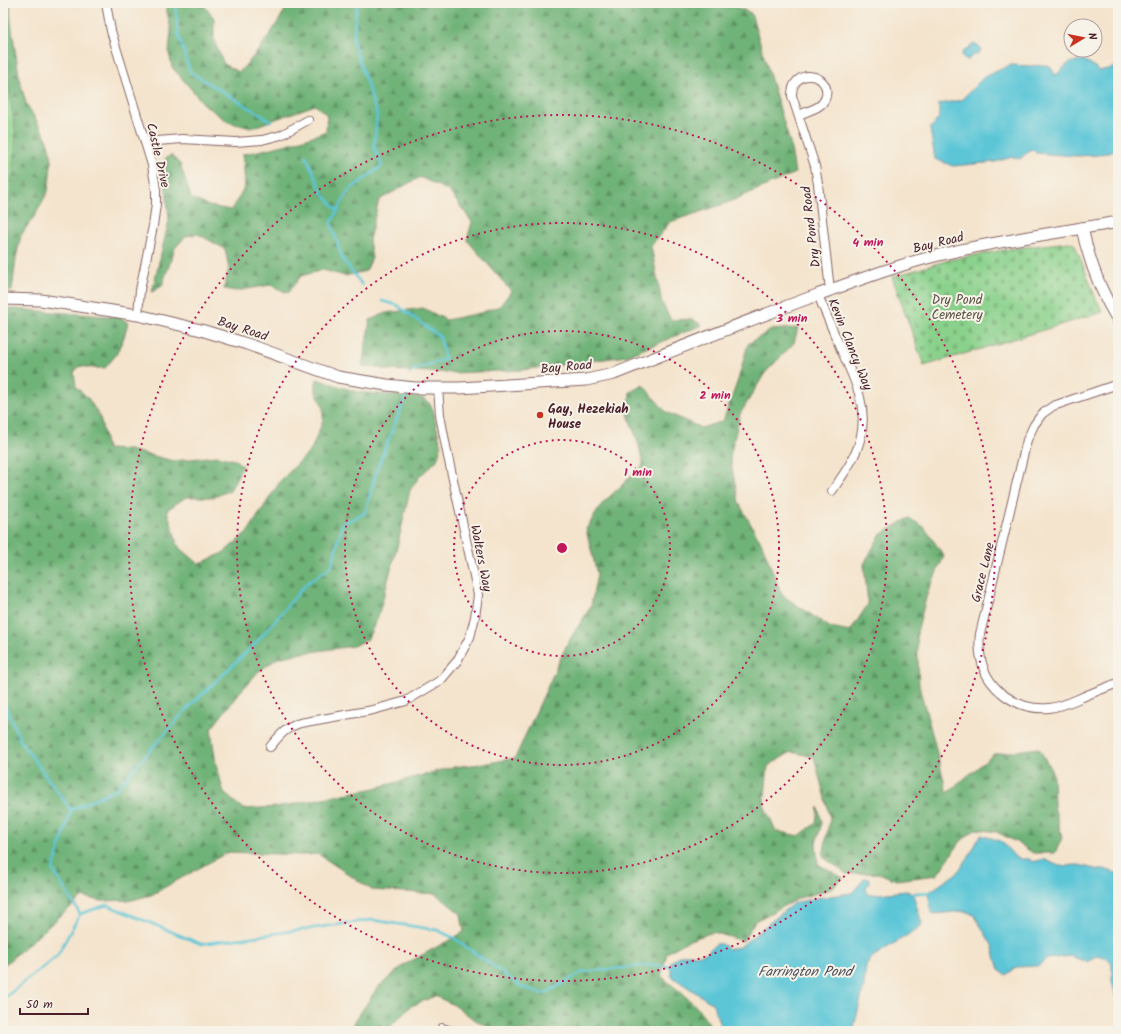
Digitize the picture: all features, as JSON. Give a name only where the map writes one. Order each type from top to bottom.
[{"type":"main road","name":"Bay Road","points":[[3,299],[41,300],[138,315],[202,330],[247,344],[338,377],[387,385],[415,388],[460,388],[586,380],[614,374],[776,310],[872,275],[951,252],[1002,241],[1118,222]]},
{"type":"main road","points":[[1082,228],[1094,273],[1118,320]]},
{"type":"street","name":"Castle Drive","points":[[106,3],[112,31],[153,172],[156,196],[153,226],[140,290],[138,315]]},
{"type":"street","name":"Dry Pond Road","points":[[799,115],[817,108],[824,100],[826,94],[825,86],[821,80],[808,75],[801,77],[794,85],[792,96],[815,166],[830,290]]},
{"type":"street","points":[[145,142],[182,140],[236,142],[262,140],[281,135],[308,120]]},
{"type":"street","name":"Kevin Clancy Way","points":[[818,295],[858,390],[863,414],[857,450],[845,473],[832,491]]},
{"type":"street","name":"Grace Lane","points":[[1118,384],[1053,406],[1042,414],[1034,425],[1027,440],[980,634],[979,646],[980,658],[989,680],[1006,697],[1027,707],[1049,708],[1060,706],[1118,683]]},
{"type":"street","name":"Walters Way","points":[[270,747],[289,727],[300,723],[373,710],[406,701],[441,680],[457,661],[470,637],[476,617],[478,595],[446,452],[440,415],[438,388]]},
{"type":"street","points":[[442,1028],[452,1031]]},
{"type":"green space","points":[[3,3],[10,3],[11,22],[20,82],[26,103],[46,137],[52,158],[48,191],[36,214],[21,235],[16,258],[12,291],[3,291]]},
{"type":"green space","points":[[165,3],[203,4],[214,18],[214,41],[224,64],[239,72],[267,39],[289,3],[726,3],[751,13],[790,143],[795,173],[727,203],[670,222],[651,246],[662,303],[671,320],[692,319],[702,325],[627,356],[522,370],[453,373],[389,370],[362,366],[370,320],[386,313],[423,308],[446,320],[480,313],[500,306],[511,291],[467,240],[472,222],[449,191],[420,177],[379,200],[369,240],[372,258],[366,271],[345,276],[323,270],[301,276],[288,293],[270,285],[236,291],[224,289],[229,268],[225,249],[198,234],[186,236],[175,248],[162,286],[152,292],[169,220],[165,180],[165,159],[171,155],[180,164],[191,198],[209,206],[231,210],[245,187],[243,154],[285,145],[326,131],[327,115],[315,105],[251,128],[228,122],[204,104],[172,67],[169,53],[171,30]]},
{"type":"green space","points":[[3,49],[16,135],[3,273]]},
{"type":"green space","name":"Dry Pond Cemetery","points":[[1069,242],[1075,245],[1097,301],[1103,312],[924,366],[892,277],[949,260],[1009,249]]},
{"type":"green space","points":[[3,308],[118,317],[128,322],[124,337],[116,355],[105,368],[80,366],[74,372],[76,387],[88,398],[100,417],[107,449],[129,450],[174,461],[216,456],[235,460],[243,466],[230,490],[214,497],[186,497],[167,510],[178,546],[199,564],[223,553],[247,533],[281,480],[311,450],[323,421],[323,406],[315,388],[317,379],[357,392],[422,398],[429,403],[433,410],[441,446],[437,460],[419,477],[410,490],[398,543],[378,617],[367,640],[353,646],[278,658],[258,672],[211,729],[216,764],[224,793],[243,809],[278,807],[375,788],[453,767],[489,763],[515,758],[567,644],[591,606],[597,574],[586,529],[602,504],[643,465],[639,446],[628,414],[630,392],[643,385],[666,412],[701,428],[723,421],[738,380],[748,344],[771,330],[798,328],[794,343],[765,373],[740,414],[730,457],[739,503],[762,544],[782,595],[831,628],[850,632],[868,604],[864,564],[880,535],[909,518],[924,527],[944,556],[927,594],[917,632],[919,686],[947,793],[994,754],[1039,748],[1053,774],[1054,806],[1062,838],[1055,853],[1033,853],[997,832],[976,829],[961,841],[937,875],[896,880],[879,873],[847,874],[823,857],[830,817],[814,757],[791,752],[768,766],[764,805],[776,831],[799,836],[816,823],[818,807],[822,823],[816,843],[818,864],[843,878],[831,889],[799,898],[755,921],[743,941],[713,932],[687,941],[667,953],[661,976],[697,1007],[713,1031],[496,1031],[472,1018],[454,1005],[435,996],[411,1006],[386,1031],[348,1031],[378,987],[404,965],[464,932],[461,914],[436,894],[372,890],[318,854],[303,855],[228,852],[151,895],[132,900],[102,901],[83,897],[3,966]]},
{"type":"water","points":[[974,44],[980,47],[979,53],[977,55],[972,55],[968,60],[964,59],[962,55],[963,51],[965,49],[969,50]]},
{"type":"water","points":[[1084,60],[1094,66],[1098,71],[1118,68],[1118,84],[1113,89],[1118,102],[1118,149],[1098,155],[1076,156],[1036,153],[1031,149],[1020,159],[1012,157],[995,162],[953,166],[935,159],[930,129],[939,118],[939,104],[961,100],[984,77],[1011,65],[1047,65],[1050,66],[1055,75],[1070,63]]},
{"type":"water","points":[[981,835],[1001,841],[1015,857],[1020,859],[1029,859],[1033,862],[1043,859],[1059,866],[1079,865],[1099,870],[1107,870],[1116,873],[1118,872],[1118,1002],[1112,982],[1112,964],[1105,957],[1097,955],[1087,962],[1070,956],[1047,959],[1037,966],[1017,967],[1006,975],[999,970],[992,945],[974,915],[965,911],[932,914],[928,893],[957,873],[968,858]]},
{"type":"water","name":"Farrington Pond","points":[[865,878],[870,879],[870,882],[866,888],[868,895],[907,891],[913,894],[922,924],[920,927],[871,958],[866,965],[864,986],[853,1031],[724,1031],[720,1025],[713,1004],[674,978],[671,974],[671,962],[679,956],[685,954],[704,954],[717,944],[722,944],[728,949],[740,947],[794,903],[852,893]]},
{"type":"waterway","points":[[175,3],[178,33],[190,72],[271,121]]},
{"type":"waterway","points":[[357,3],[353,41],[377,115],[374,147],[382,166],[348,191],[331,223],[342,258],[362,285]]},
{"type":"waterway","points":[[306,156],[323,194],[338,211]]},
{"type":"waterway","points":[[382,301],[397,305],[440,337],[445,359],[416,369],[409,374]]},
{"type":"waterway","points":[[71,810],[116,789],[186,710],[256,643],[306,584],[332,566],[342,524],[365,513],[377,469],[407,393]]},
{"type":"waterway","points":[[3,700],[21,742],[71,810],[53,870],[80,914]]},
{"type":"waterway","points":[[911,895],[916,893],[931,892]]},
{"type":"waterway","points":[[80,914],[107,905],[201,944],[372,920],[437,930],[454,938],[522,987],[544,994],[583,972],[651,965],[672,967]]},
{"type":"waterway","points":[[3,999],[57,956],[80,914]]},
{"type":"place","name":"Gay, Hezekiah House","points":[[540,415]]}]
